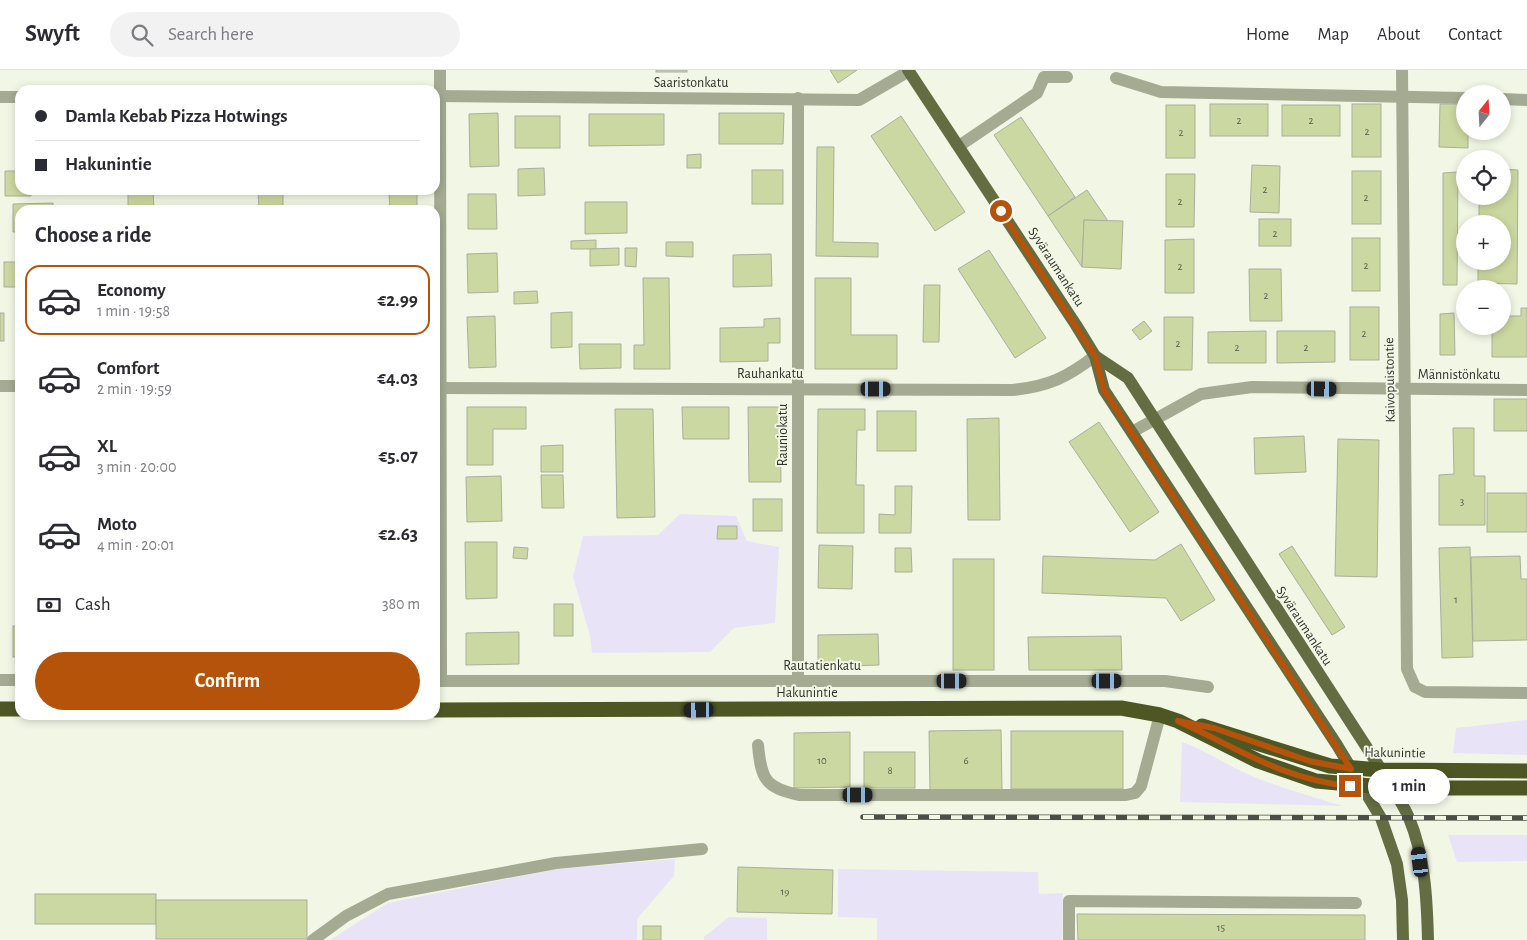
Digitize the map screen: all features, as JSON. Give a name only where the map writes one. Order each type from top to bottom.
[{"type":"highway","name":"Hakunintie","points":[[440,710],[1121,708],[1160,715],[1178,721],[1285,772],[1316,781],[1361,787],[1527,788]]},
{"type":"highway","points":[[0,709],[15,709]]},
{"type":"highway","name":"Hakunintie","points":[[1178,721],[1214,728],[1309,761],[1351,769],[1527,771]]},
{"type":"main road","name":"Syväraumankatu","points":[[908,70],[1095,356],[1104,390],[1381,818],[1397,864],[1402,900],[1403,940]]},
{"type":"main road","name":"Syväraumankatu","points":[[1095,356],[1128,378],[1392,788],[1409,818],[1419,850],[1427,901],[1428,940]]},
{"type":"street","points":[[438,85],[440,70]]},
{"type":"street","name":"Saaristonkatu","points":[[440,96],[859,100],[908,70]]},
{"type":"street","name":"Kaivopuistontie","points":[[1402,70],[1407,669],[1415,687],[1425,692],[1527,693]]},
{"type":"street","points":[[958,146],[1037,93],[1044,77],[1067,77]]},
{"type":"street","points":[[1116,78],[1160,92],[1456,98]]},
{"type":"street","points":[[0,97],[15,97]]},
{"type":"street","name":"Rauniokatu","points":[[798,98],[798,681]]},
{"type":"street","points":[[1511,99],[1527,100]]},
{"type":"street","name":"Rauhankatu","points":[[440,388],[1013,390],[1043,386],[1076,371],[1095,356]]},
{"type":"street","points":[[0,386],[15,386]]},
{"type":"street","name":"Männistönkatu","points":[[1132,432],[1201,394],[1252,387],[1527,390]]},
{"type":"street","points":[[0,680],[15,680]]},
{"type":"street","name":"Rautatienkatu","points":[[440,681],[1165,681],[1208,687]]},
{"type":"street","points":[[758,745],[760,770],[767,783],[784,792],[800,796],[1126,795],[1135,793],[1141,786],[1160,715]]},
{"type":"street","points":[[313,940],[346,916],[388,894],[556,863],[702,849]]},
{"type":"street","points":[[1069,940],[1069,901],[1356,903]]},
{"type":"shaded area","points":[[680,514],[736,516],[747,541],[779,547],[775,623],[734,628],[710,652],[592,653],[590,636],[573,577],[583,536],[658,535]]},
{"type":"shaded area","points":[[1527,720],[1527,755],[1453,753],[1456,728]]},
{"type":"shaded area","points":[[1182,742],[1257,778],[1343,806],[1180,802]]},
{"type":"shaded area","points":[[1448,835],[1527,835],[1527,861],[1457,862]]},
{"type":"shaded area","points":[[675,859],[674,876],[637,919],[637,940],[330,940],[388,903],[556,869]]},
{"type":"shaded area","points":[[838,869],[1038,872],[1039,894],[1063,893],[1062,940],[877,940],[877,918],[838,917]]},
{"type":"shaded area","points":[[729,917],[767,918],[767,940],[704,940],[704,937]]},
{"type":"building","points":[[656,70],[687,70],[687,72],[656,72]]},
{"type":"building","points":[[830,70],[857,70],[838,83]]},
{"type":"building","points":[[1210,104],[1268,104],[1268,136],[1210,136]]},
{"type":"building","points":[[1352,104],[1381,104],[1381,157],[1352,157]]},
{"type":"building","points":[[1440,104],[1456,104],[1456,140],[1468,140],[1468,148],[1439,147]]},
{"type":"building","points":[[1166,105],[1195,105],[1195,158],[1166,158]]},
{"type":"building","points":[[1282,105],[1340,105],[1340,136],[1282,136]]},
{"type":"building","points":[[498,113],[499,166],[470,167],[469,114]]},
{"type":"building","points":[[719,113],[784,113],[783,144],[719,144]]},
{"type":"building","points":[[589,114],[664,114],[664,145],[589,146]]},
{"type":"building","points":[[515,116],[560,116],[560,148],[515,148]]},
{"type":"building","points":[[901,116],[965,212],[935,231],[871,136]]},
{"type":"building","points":[[1021,117],[1075,197],[1048,216],[994,135]]},
{"type":"building","points":[[817,147],[834,147],[833,242],[878,243],[878,257],[816,256]]},
{"type":"building","points":[[701,154],[701,168],[687,168],[687,155]]},
{"type":"building","points":[[1252,165],[1280,166],[1279,213],[1250,212]]},
{"type":"building","points":[[544,168],[545,195],[518,196],[518,169]]},
{"type":"building","points":[[752,170],[783,170],[783,204],[752,204]]},
{"type":"building","points":[[1511,170],[1518,170],[1517,284],[1511,284],[1511,280],[1478,280],[1478,270],[1511,270],[1511,215],[1479,215],[1479,205],[1511,205]]},
{"type":"building","points":[[5,171],[15,171],[15,195],[31,196],[5,196]]},
{"type":"building","points":[[1352,171],[1381,171],[1381,224],[1352,224]]},
{"type":"building","points":[[1456,172],[1456,205],[1458,205],[1456,285],[1443,285],[1443,173]]},
{"type":"building","points":[[1166,174],[1195,174],[1194,227],[1166,227]]},
{"type":"building","points":[[1087,190],[1108,221],[1084,220],[1082,267],[1048,216]]},
{"type":"building","points":[[468,194],[496,194],[497,229],[468,229]]},
{"type":"building","points":[[128,195],[153,195],[154,205],[128,205]]},
{"type":"building","points":[[258,195],[283,195],[283,205],[259,205]]},
{"type":"building","points":[[389,195],[417,195],[417,205],[390,205]]},
{"type":"building","points":[[585,202],[627,202],[627,233],[585,234]]},
{"type":"building","points":[[53,203],[53,205],[15,205],[15,232],[13,232],[13,204]]},
{"type":"building","points":[[1259,219],[1291,219],[1291,246],[1259,246]]},
{"type":"building","points":[[1084,220],[1123,221],[1121,269],[1082,267]]},
{"type":"building","points":[[1352,238],[1380,238],[1380,291],[1352,291]]},
{"type":"building","points":[[1194,239],[1194,293],[1165,293],[1165,240]]},
{"type":"building","points":[[596,240],[596,249],[571,249],[571,241]]},
{"type":"building","points":[[666,242],[693,242],[693,257],[666,256]]},
{"type":"building","points":[[619,248],[619,265],[590,266],[590,249]]},
{"type":"building","points":[[625,248],[637,248],[636,267],[625,266]]},
{"type":"building","points":[[989,250],[1046,338],[1015,358],[958,269]]},
{"type":"building","points":[[497,253],[498,292],[468,293],[467,254]]},
{"type":"building","points":[[771,254],[772,286],[733,287],[733,255]]},
{"type":"building","points":[[4,262],[15,262],[15,287],[4,287]]},
{"type":"building","points":[[1249,269],[1281,269],[1282,321],[1250,321]]},
{"type":"building","points":[[643,278],[669,278],[670,369],[634,369],[634,345],[644,345]]},
{"type":"building","points":[[815,278],[851,278],[851,335],[897,335],[897,369],[815,369]]},
{"type":"building","points":[[924,285],[940,285],[939,342],[923,342]]},
{"type":"building","points":[[537,291],[538,303],[514,304],[514,292]]},
{"type":"building","points":[[1350,307],[1379,307],[1379,360],[1350,360]]},
{"type":"building","points":[[1521,308],[1527,308],[1527,357],[1492,357],[1492,335],[1511,335],[1511,316],[1521,316]]},
{"type":"building","points":[[572,312],[572,347],[551,348],[551,313]]},
{"type":"building","points":[[0,313],[4,313],[4,341],[0,341]]},
{"type":"building","points":[[1454,313],[1455,355],[1440,355],[1440,314]]},
{"type":"building","points":[[495,316],[496,367],[469,368],[467,317]]},
{"type":"building","points":[[1164,317],[1193,317],[1192,370],[1164,370]]},
{"type":"building","points":[[780,318],[780,343],[768,343],[768,361],[720,362],[720,328],[764,327],[764,319]]},
{"type":"building","points":[[1144,321],[1152,331],[1140,340],[1132,330]]},
{"type":"building","points":[[1266,331],[1266,363],[1208,363],[1208,332]]},
{"type":"building","points":[[1277,331],[1335,331],[1335,362],[1277,363]]},
{"type":"building","points":[[579,344],[621,344],[621,368],[580,369]]},
{"type":"building","points":[[1494,399],[1527,399],[1527,431],[1494,431]]},
{"type":"building","points":[[467,407],[526,407],[526,429],[493,429],[493,465],[467,465]]},
{"type":"building","points":[[682,407],[729,407],[729,439],[683,439]]},
{"type":"building","points":[[748,407],[780,407],[781,482],[749,482]]},
{"type":"building","points":[[615,409],[653,409],[655,517],[617,518]]},
{"type":"building","points":[[818,409],[865,409],[865,430],[857,430],[856,485],[864,485],[864,533],[817,533]]},
{"type":"building","points":[[877,411],[916,411],[916,451],[877,451]]},
{"type":"building","points":[[999,418],[1000,520],[968,520],[967,419]]},
{"type":"building","points":[[1099,422],[1159,512],[1130,532],[1069,442]]},
{"type":"building","points":[[1453,428],[1474,428],[1474,476],[1485,476],[1485,525],[1439,525],[1439,475],[1454,474]]},
{"type":"building","points":[[1304,436],[1306,472],[1255,474],[1254,438]]},
{"type":"building","points":[[1338,439],[1379,440],[1377,577],[1335,576]]},
{"type":"building","points":[[563,445],[563,472],[541,472],[541,446]]},
{"type":"building","points":[[541,475],[563,475],[564,508],[542,508]]},
{"type":"building","points":[[501,476],[502,521],[467,522],[466,477]]},
{"type":"building","points":[[895,486],[912,486],[911,533],[879,533],[879,514],[895,515]]},
{"type":"building","points":[[1487,493],[1527,493],[1527,532],[1487,532]]},
{"type":"building","points":[[753,499],[782,499],[782,531],[753,531]]},
{"type":"building","points":[[718,526],[737,526],[737,539],[717,539]]},
{"type":"building","points":[[465,542],[497,542],[497,598],[466,599]]},
{"type":"building","points":[[1181,544],[1215,600],[1181,621],[1166,598],[1042,593],[1043,556],[1155,560]]},
{"type":"building","points":[[819,545],[853,546],[852,589],[818,588]]},
{"type":"building","points":[[1292,546],[1345,627],[1332,635],[1279,554]]},
{"type":"building","points":[[514,547],[528,548],[527,559],[513,558]]},
{"type":"building","points":[[1470,547],[1473,657],[1442,658],[1439,548]]},
{"type":"building","points":[[895,548],[911,548],[912,572],[895,572]]},
{"type":"building","points":[[1520,556],[1521,579],[1527,579],[1527,640],[1473,641],[1471,557]]},
{"type":"building","points":[[953,559],[994,559],[994,670],[953,670]]},
{"type":"building","points":[[554,604],[573,604],[573,636],[554,636]]},
{"type":"building","points":[[13,626],[15,626],[15,657],[13,657]]},
{"type":"building","points":[[519,632],[519,664],[466,665],[466,633]]},
{"type":"building","points":[[878,634],[879,665],[818,667],[818,635]]},
{"type":"building","points":[[1121,636],[1122,670],[1029,670],[1028,637]]},
{"type":"building","points":[[1001,730],[1002,790],[930,790],[929,731]]},
{"type":"building","points":[[1011,731],[1123,731],[1123,789],[1011,789]]},
{"type":"building","points":[[850,732],[850,787],[794,788],[794,733]]},
{"type":"building","points":[[864,752],[915,752],[915,788],[864,788]]},
{"type":"building","points":[[738,867],[833,870],[832,914],[737,912]]},
{"type":"building","points":[[35,894],[156,894],[156,924],[35,924]]},
{"type":"building","points":[[156,900],[307,900],[307,939],[156,939]]},
{"type":"building","points":[[1077,914],[1365,915],[1365,940],[1078,940]]},
{"type":"building","points":[[643,926],[661,926],[661,940],[643,940]]},
{"type":"railway","points":[[863,817],[1527,818]]},
{"type":"route","points":[[1001,211],[1095,356],[1104,390],[1351,769],[1309,761],[1214,728],[1178,721],[1258,761],[1285,772],[1304,779],[1350,786]]}]
